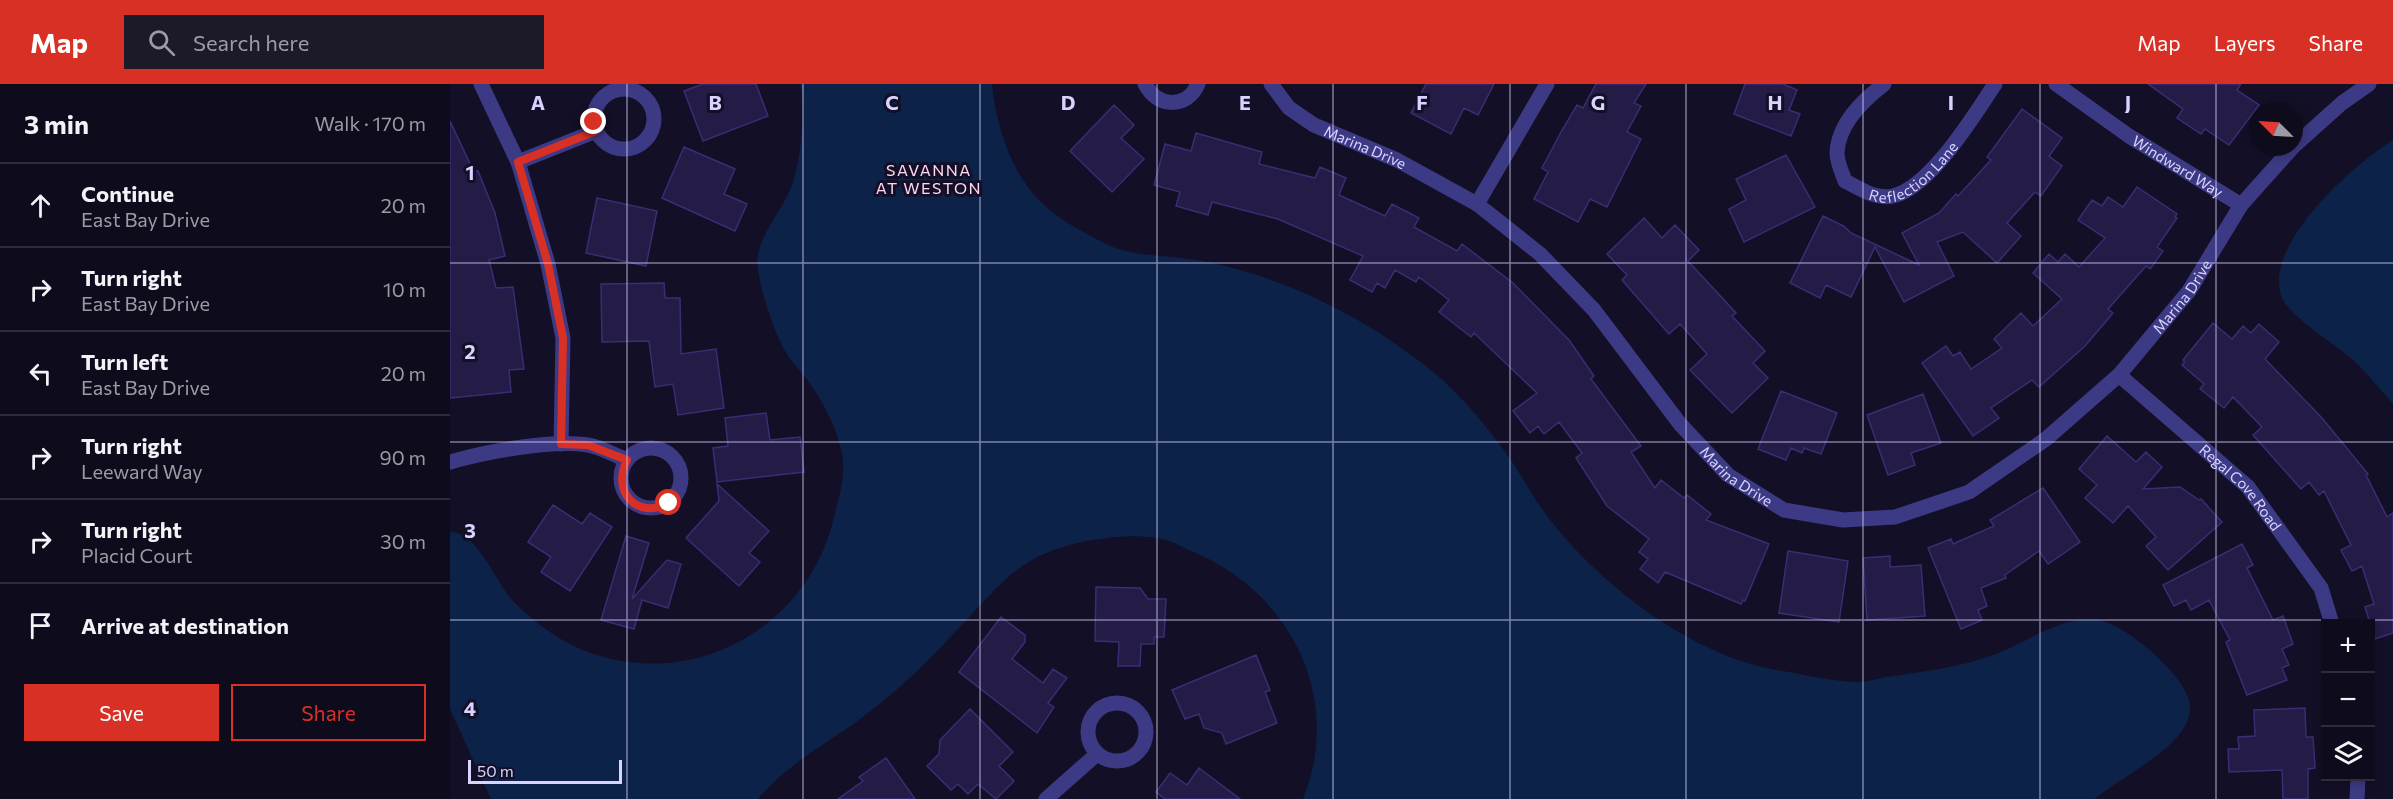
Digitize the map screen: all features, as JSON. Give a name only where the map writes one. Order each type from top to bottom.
[{"type":"street","points":[[482,84],[518,162],[548,264],[563,338],[561,444]]},
{"type":"street","points":[[1145,84],[1157,99],[1174,103],[1190,96],[1198,84]]},
{"type":"street","name":"Marina Drive","points":[[1271,84],[1289,108],[1314,125],[1397,160],[1477,204],[1540,254],[1594,310],[1680,424],[1728,475],[1784,510],[1843,520],[1896,517],[1969,492],[2046,439],[2119,375],[2188,291],[2241,205],[2286,156]]},
{"type":"street","points":[[1477,204],[1547,84]]},
{"type":"street","name":"Reflection Lane","points":[[1884,84],[1870,95],[1842,128],[1837,155],[1845,181],[1869,194],[1893,196],[1920,180],[1950,150],[1995,84]]},
{"type":"street","name":"Windward Way","points":[[2056,84],[2129,136],[2241,205]]},
{"type":"street","name":"Marina Drive","points":[[2303,139],[2342,104],[2369,84]]},
{"type":"street","points":[[621,88],[640,93],[652,107],[654,117],[650,135],[635,147],[626,149],[608,145],[596,131],[594,112],[604,96],[612,91],[621,88]]},
{"type":"street","points":[[518,162],[596,131]]},
{"type":"street","name":"Regal Cove Road","points":[[2119,375],[2248,487],[2321,588],[2330,619]]},
{"type":"street","points":[[450,462],[475,454],[561,444],[588,445],[627,460]]},
{"type":"street","points":[[651,447],[669,453],[680,469],[682,478],[676,496],[669,503],[651,509],[633,503],[622,488],[621,478],[627,460],[633,454],[651,447]]},
{"type":"street","points":[[1046,799],[1097,754]]},
{"type":"street","points":[[2357,799],[2358,781]]},
{"type":"water","points":[[800,84],[992,84],[1001,132],[1014,163],[1031,191],[1056,215],[1079,230],[1115,248],[1141,254],[1208,262],[1293,288],[1321,300],[1373,329],[1434,372],[1467,405],[1506,453],[1551,521],[1595,569],[1650,613],[1710,649],[1741,661],[1772,669],[1834,680],[1861,682],[1964,664],[2004,651],[2055,626],[2082,620],[2097,620],[2123,630],[2167,666],[2187,693],[2190,705],[2188,720],[2180,733],[2154,758],[2095,799],[1303,799],[1314,761],[1317,723],[1312,686],[1299,652],[1281,620],[1256,592],[1226,569],[1166,540],[1137,536],[1092,540],[1065,546],[1025,564],[990,594],[938,651],[895,691],[785,772],[758,799],[491,799],[450,709],[450,532],[460,534],[469,540],[485,559],[513,601],[559,638],[576,647],[617,660],[659,663],[699,657],[736,643],[770,621],[798,592],[820,557],[840,494],[843,478],[842,454],[834,428],[822,403],[787,354],[776,331],[762,289],[757,259],[764,237],[788,195],[795,175],[800,149],[803,107]]},
{"type":"water","points":[[2393,140],[2393,404],[2353,360],[2295,315],[2283,300],[2279,279],[2284,256],[2314,210],[2334,187]]},
{"type":"building","points":[[703,84],[756,84],[768,116],[703,141],[684,91]]},
{"type":"building","points":[[1426,84],[1494,84],[1478,115],[1464,108],[1451,134],[1411,113]]},
{"type":"building","points":[[1596,84],[1646,84],[1634,103],[1641,106],[1627,132],[1641,139],[1607,207],[1590,199],[1578,222],[1534,199],[1548,172],[1542,168],[1561,132],[1577,105],[1583,108]]},
{"type":"building","points":[[1745,84],[1783,84],[1797,90],[1789,110],[1800,114],[1791,136],[1734,114]]},
{"type":"building","points":[[2148,84],[2241,84],[2237,90],[2255,102],[2249,102],[2249,118],[2229,145],[2205,129],[2201,134],[2177,118],[2183,109]]},
{"type":"building","points":[[1114,105],[1134,125],[1121,138],[1144,159],[1112,192],[1070,151]]},
{"type":"building","points":[[2022,109],[2062,138],[2049,156],[2062,166],[2041,196],[2035,192],[2007,223],[2021,236],[1997,263],[1963,232],[1937,242],[1954,276],[1904,302],[1875,247],[1851,297],[1826,285],[1820,298],[1790,283],[1823,216],[1844,226],[1851,233],[1919,265],[1902,233],[1939,213],[1956,194],[1958,196],[1991,160],[1987,157]]},
{"type":"building","points":[[450,121],[474,172],[478,171],[495,213],[505,256],[489,260],[496,288],[513,287],[524,369],[509,370],[511,392],[450,398]]},
{"type":"building","points":[[1196,133],[1262,152],[1259,164],[1315,178],[1320,167],[1346,178],[1339,195],[1385,216],[1392,204],[1419,218],[1414,227],[1457,251],[1462,244],[1513,283],[1569,340],[1594,376],[1591,379],[1641,446],[1631,452],[1655,488],[1661,480],[1684,498],[1687,495],[1711,514],[1706,520],[1769,544],[1745,601],[1743,600],[1741,604],[1665,572],[1658,583],[1640,569],[1648,559],[1639,552],[1649,539],[1607,506],[1576,458],[1582,453],[1559,422],[1544,434],[1538,426],[1530,433],[1513,411],[1537,393],[1474,333],[1471,337],[1439,312],[1449,300],[1419,277],[1416,282],[1395,270],[1385,288],[1377,283],[1372,292],[1350,280],[1363,256],[1278,219],[1212,202],[1208,215],[1176,206],[1180,192],[1154,185],[1165,144],[1191,151]]},
{"type":"building","points":[[684,147],[735,169],[724,194],[747,204],[735,231],[662,198]]},
{"type":"building","points":[[1786,155],[1815,207],[1744,242],[1729,209],[1746,200],[1736,179]]},
{"type":"building","points":[[2137,187],[2177,214],[2175,217],[2177,218],[2157,247],[2163,251],[2150,269],[2146,266],[2108,309],[2113,313],[2085,346],[2039,387],[2032,380],[1991,408],[1999,418],[1973,436],[1922,363],[1946,346],[1953,356],[1960,352],[1971,369],[2002,348],[1994,339],[2021,313],[2033,326],[2062,299],[2033,273],[2049,254],[2058,262],[2065,254],[2079,267],[2105,238],[2078,220],[2092,200],[2102,206],[2108,197],[2123,207]]},
{"type":"building","points":[[597,198],[657,211],[646,266],[586,253]]},
{"type":"building","points":[[1644,218],[1662,238],[1675,225],[1699,250],[1688,261],[1736,313],[1732,316],[1765,351],[1753,363],[1768,378],[1732,413],[1690,370],[1707,354],[1680,324],[1669,334],[1622,280],[1627,275],[1607,254]]},
{"type":"building","points":[[664,283],[665,298],[680,298],[681,354],[716,349],[724,408],[678,415],[673,384],[655,387],[649,341],[602,342],[601,284]]},
{"type":"building","points":[[2213,323],[2232,339],[2243,326],[2251,333],[2259,324],[2279,342],[2265,359],[2322,418],[2368,474],[2366,475],[2387,517],[2393,513],[2393,633],[2375,639],[2375,619],[2369,619],[2365,607],[2374,604],[2362,566],[2352,571],[2341,550],[2351,545],[2324,491],[2319,495],[2309,482],[2301,489],[2253,435],[2262,427],[2233,397],[2224,408],[2200,389],[2204,384],[2182,365],[2185,362],[2183,360]]},
{"type":"building","points":[[1781,391],[1837,413],[1821,454],[1804,448],[1802,453],[1791,448],[1786,460],[1758,449]]},
{"type":"building","points":[[1923,394],[1941,443],[1911,453],[1915,465],[1888,475],[1867,415]]},
{"type":"building","points":[[766,413],[770,440],[800,437],[804,472],[717,482],[713,448],[728,446],[725,418]]},
{"type":"building","points":[[2107,436],[2136,462],[2146,452],[2162,467],[2143,489],[2180,487],[2199,500],[2201,499],[2222,522],[2168,570],[2146,546],[2156,537],[2128,506],[2113,523],[2085,498],[2097,485],[2079,469]]},
{"type":"building","points":[[717,484],[769,531],[749,553],[760,562],[739,586],[686,538],[719,501]]},
{"type":"building","points":[[2043,488],[2080,542],[2048,564],[2039,551],[2005,575],[2006,578],[1981,588],[1987,606],[1978,610],[1982,620],[1961,629],[1928,548],[1951,539],[1953,544],[1994,526],[1990,520]]},
{"type":"building","points":[[553,505],[582,524],[590,513],[612,527],[570,591],[541,572],[551,557],[528,542]]},
{"type":"building","points":[[626,536],[649,543],[632,599],[667,560],[681,564],[668,608],[642,600],[634,629],[601,620]]},
{"type":"building","points":[[2242,544],[2253,565],[2247,568],[2273,620],[2283,616],[2293,644],[2282,649],[2289,665],[2282,668],[2287,680],[2247,695],[2226,642],[2230,640],[2209,600],[2191,610],[2186,600],[2174,606],[2163,585]]},
{"type":"building","points":[[1788,551],[1848,561],[1839,622],[1779,613]]},
{"type":"building","points":[[1890,556],[1890,567],[1921,565],[1925,616],[1867,620],[1863,558]]},
{"type":"building","points":[[1096,587],[1140,588],[1148,599],[1166,599],[1164,637],[1154,637],[1154,644],[1141,644],[1140,666],[1118,666],[1119,642],[1095,641]]},
{"type":"building","points":[[1001,617],[1025,635],[1025,642],[1012,659],[1043,683],[1053,669],[1067,678],[1048,703],[1054,707],[1037,733],[959,672]]},
{"type":"building","points":[[1256,655],[1270,690],[1265,692],[1277,723],[1226,744],[1222,733],[1204,728],[1199,714],[1185,719],[1172,690]]},
{"type":"building","points":[[2305,708],[2306,737],[2313,737],[2315,768],[2308,769],[2308,799],[2283,799],[2282,770],[2229,772],[2228,749],[2239,749],[2238,737],[2255,736],[2254,710]]},
{"type":"building","points":[[970,709],[1013,752],[999,766],[1014,781],[996,799],[978,784],[968,794],[958,784],[951,790],[927,766],[939,754],[940,740]]},
{"type":"building","points":[[886,758],[915,799],[838,799],[863,781],[859,777]]},
{"type":"building","points":[[1199,768],[1240,799],[1165,799],[1156,792],[1170,773],[1187,785]]},
{"type":"district","name":"SAVANNA AT WESTON","points":[[929,178]]},
{"type":"route","points":[[594,122],[596,131],[518,162],[548,264],[563,338],[564,393],[561,444],[588,445],[627,460],[622,469],[622,488],[633,503],[642,508],[651,509],[669,503]]}]
